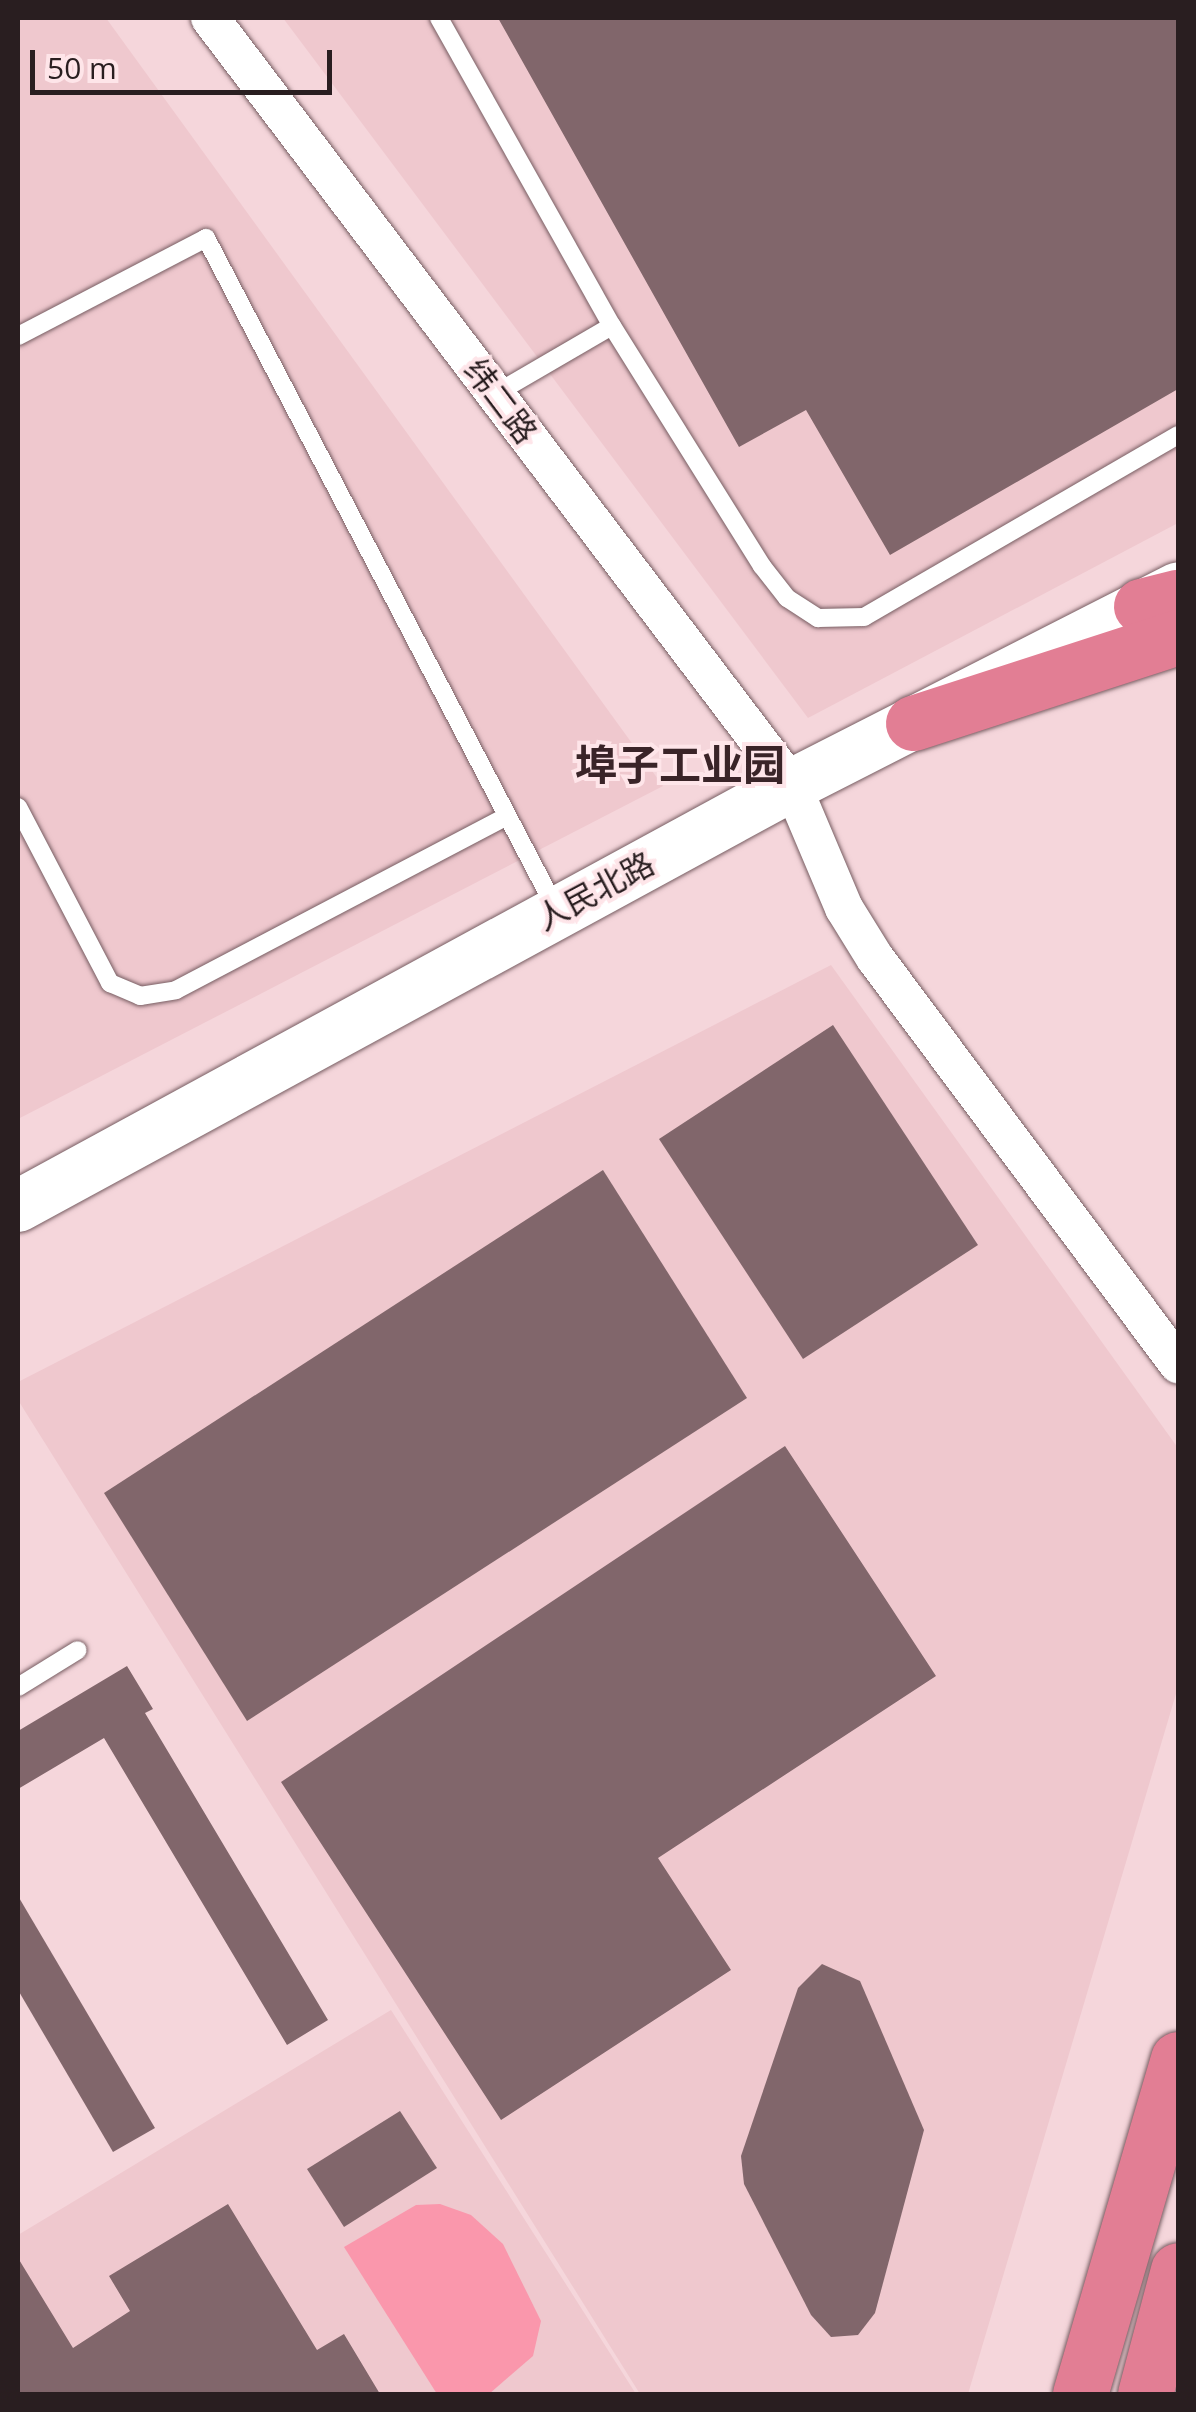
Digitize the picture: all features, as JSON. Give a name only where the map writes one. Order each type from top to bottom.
[{"type":"highway","points":[[913,723],[1169,607]]},
{"type":"highway","points":[[1080,2394],[1178,2060]]},
{"type":"highway","points":[[1145,2394],[1178,2270]]},
{"type":"main road","name":"人民北路","points":[[18,1206],[913,723]]},
{"type":"street","name":"纬二路","points":[[210,18],[792,785],[844,908],[875,958],[1178,1364]]},
{"type":"lane","points":[[439,18],[612,326],[762,566],[787,598],[818,618],[864,617],[1178,436]]},
{"type":"lane","points":[[18,336],[206,238],[558,912]]},
{"type":"lane","points":[[496,394],[612,326]]},
{"type":"lane","points":[[18,807],[110,984],[140,996],[176,990],[507,816]]},
{"type":"lane","points":[[18,1687],[78,1650]]},
{"type":"shaded area","points":[[18,18],[106,18],[663,786],[18,1119]]},
{"type":"shaded area","points":[[283,18],[1178,18],[1178,523],[808,718]]},
{"type":"shaded area","points":[[831,965],[1178,1448],[1178,1687],[968,2394],[640,2394],[18,1400],[18,1382]]},
{"type":"shaded area","points":[[391,2010],[636,2394],[18,2394],[18,2235]]},
{"type":"shaded area","points":[[440,2204],[471,2215],[503,2244],[541,2321],[533,2356],[489,2394],[437,2394],[344,2247],[416,2205]]},
{"type":"building","points":[[498,18],[1178,18],[1178,389],[890,555],[806,410],[739,447]]},
{"type":"building","points":[[833,1025],[978,1245],[803,1359],[659,1139]]},
{"type":"building","points":[[603,1170],[747,1398],[247,1721],[104,1493]]},
{"type":"building","points":[[785,1446],[936,1676],[658,1858],[731,1970],[501,2120],[281,1782]]},
{"type":"building","points":[[127,1666],[153,1709],[145,1713],[328,2020],[287,2045],[104,1738],[18,1789],[18,1731]]},
{"type":"building","points":[[18,1896],[155,2128],[113,2152],[18,1990]]},
{"type":"building","points":[[822,1964],[860,1981],[924,2130],[875,2313],[858,2335],[831,2337],[811,2315],[744,2184],[741,2156],[798,1988]]},
{"type":"building","points":[[400,2111],[437,2168],[344,2227],[307,2169]]},
{"type":"building","points":[[228,2204],[317,2350],[344,2334],[380,2394],[18,2394],[18,2258],[73,2348],[130,2311],[109,2276]]},
{"type":"district","name":"埠子工业园","points":[[680,764]]}]
